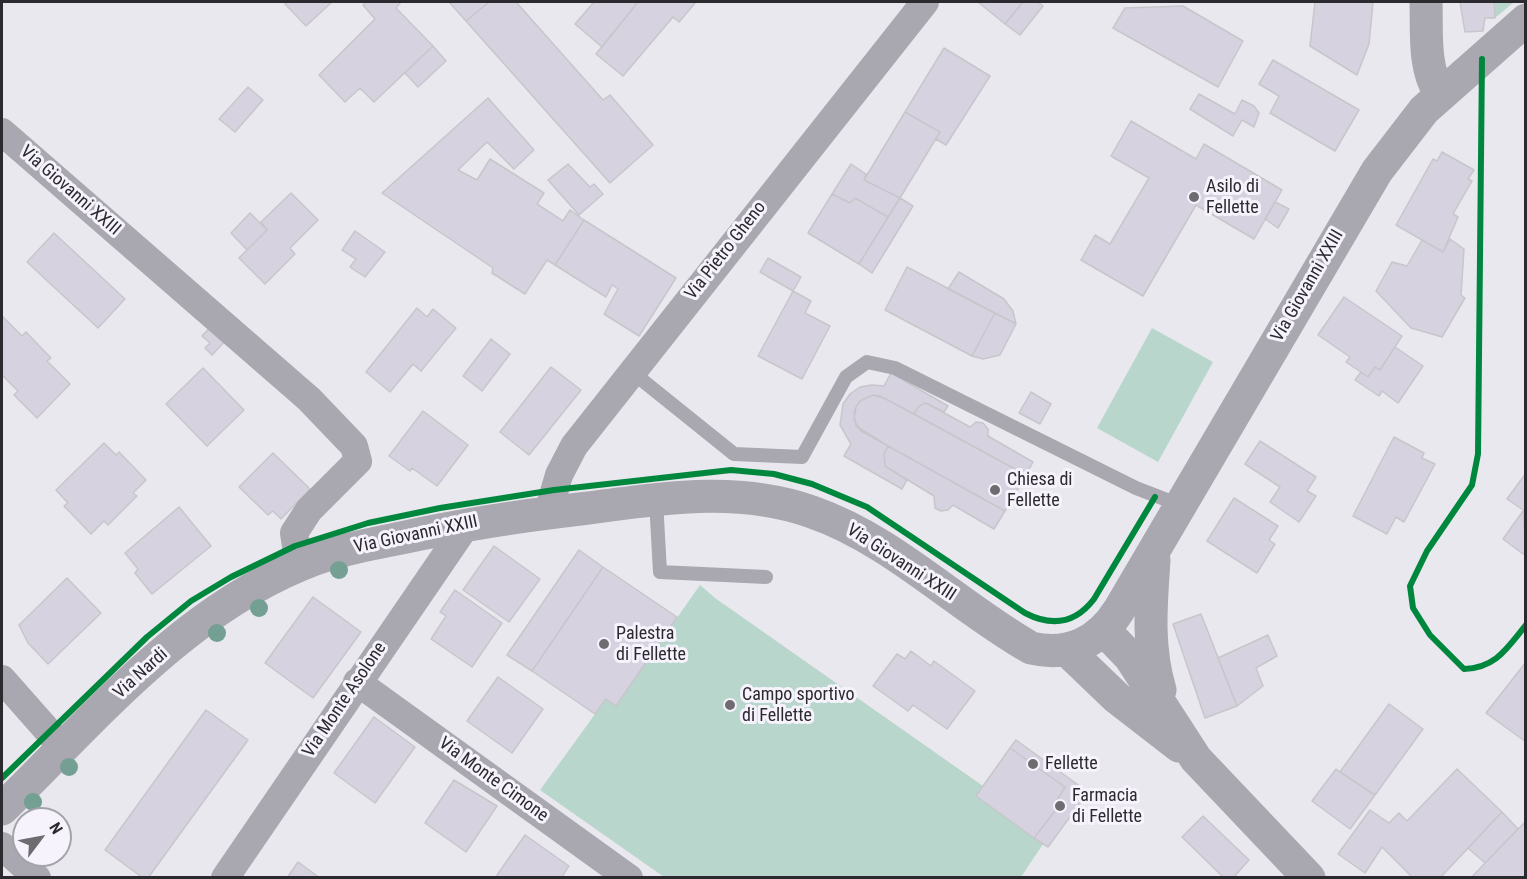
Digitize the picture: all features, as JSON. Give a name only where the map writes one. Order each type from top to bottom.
[{"type":"main road","points":[[1426,2],[1428,64],[1433,82],[1440,94]]},
{"type":"main road","name":"Via Giovanni XXIII","points":[[299,566],[336,552],[467,524],[656,500],[733,495],[757,497],[815,513],[880,546],[1031,648],[1044,651],[1067,650],[1087,643],[1114,619],[1351,212],[1404,135],[1440,94],[1526,20]]},
{"type":"main road","name":"Via Giovanni XXIII","points":[[1154,551],[1149,621],[1153,662],[1167,714]]},
{"type":"main road","name":"Via Nardi","points":[[2,808],[147,667],[184,636],[243,595],[299,566]]},
{"type":"main road","name":"Via Giovanni XXIII","points":[[1104,630],[1130,657],[1196,759],[1309,878]]},
{"type":"main road","points":[[1067,650],[1117,698],[1196,759]]},
{"type":"street","name":"Via Pietro Gheno","points":[[549,513],[565,460],[925,2]]},
{"type":"street","name":"Via Giovanni XXIII","points":[[2,132],[309,399],[354,446],[358,461],[309,510],[294,533],[299,566]]},
{"type":"street","name":"Via Monte Asolone","points":[[225,878],[467,524]]},
{"type":"street","points":[[2,679],[63,748]]},
{"type":"street","name":"Via Monte Cimone","points":[[357,682],[629,878]]},
{"type":"street","points":[[2,846],[38,878]]},
{"type":"lane","points":[[632,372],[734,454],[802,457],[846,377],[867,362],[895,368],[1155,497],[1180,505]]},
{"type":"lane","points":[[656,500],[660,572],[766,578]]},
{"type":"green space","points":[[1494,2],[1514,2],[1495,18]]},
{"type":"green space","points":[[1152,328],[1213,362],[1158,462],[1097,428]]},
{"type":"green space","name":"Campo sportivo di Fellette","points":[[700,585],[715,598],[983,786],[976,796],[1043,844],[1021,877],[664,877],[540,790],[606,699],[616,705]]},
{"type":"building","points":[[288,2],[332,2],[306,26],[285,4]]},
{"type":"building","points":[[366,2],[401,2],[396,8],[433,46],[374,102],[360,88],[345,102],[319,75],[375,19],[363,5]]},
{"type":"building","points":[[449,2],[489,2],[466,21]]},
{"type":"building","points":[[489,2],[516,2],[603,100],[610,95],[653,145],[610,183],[466,21]]},
{"type":"building","points":[[594,2],[638,2],[602,47],[575,24]]},
{"type":"building","points":[[638,2],[696,2],[679,22],[673,17],[623,76],[596,54]]},
{"type":"building","points":[[978,2],[1023,2],[1005,24]]},
{"type":"building","points":[[1023,2],[1038,2],[1043,6],[1020,35],[1005,24]]},
{"type":"building","points":[[1315,2],[1373,2],[1369,44],[1357,75],[1310,46]]},
{"type":"building","points":[[1460,2],[1494,2],[1495,18],[1485,18],[1483,31],[1465,32]]},
{"type":"building","points":[[1183,6],[1243,41],[1218,87],[1113,28],[1125,8]]},
{"type":"building","points":[[433,46],[446,61],[418,87],[405,73]]},
{"type":"building","points":[[944,48],[990,76],[946,145],[936,139],[940,132],[905,112]]},
{"type":"building","points":[[1273,60],[1359,110],[1335,151],[1270,113],[1279,96],[1259,84]]},
{"type":"building","points":[[248,87],[263,100],[235,132],[219,119]]},
{"type":"building","points":[[1199,94],[1235,114],[1242,100],[1254,106],[1259,113],[1254,127],[1242,120],[1233,136],[1190,109]]},
{"type":"building","points":[[488,98],[534,150],[514,169],[487,142],[458,170],[477,180],[490,159],[544,193],[537,204],[563,221],[570,210],[584,220],[555,265],[547,260],[525,294],[492,273],[493,268],[382,193]]},
{"type":"building","points":[[905,112],[940,132],[900,198],[864,180]]},
{"type":"building","points":[[1131,121],[1196,159],[1204,144],[1282,190],[1254,239],[1196,205],[1143,296],[1081,260],[1095,235],[1110,244],[1149,178],[1111,156]]},
{"type":"building","points":[[1442,152],[1474,170],[1468,179],[1472,181],[1453,214],[1458,217],[1443,252],[1396,225],[1433,159],[1437,161]]},
{"type":"building","points":[[568,164],[590,187],[594,184],[603,194],[579,215],[548,180]]},
{"type":"building","points":[[851,164],[866,174],[864,180],[900,198],[888,217],[855,198],[850,203],[832,194]]},
{"type":"building","points":[[291,193],[318,220],[290,248],[295,254],[265,284],[239,258],[267,230],[261,222]]},
{"type":"building","points":[[832,194],[850,203],[855,198],[888,217],[859,264],[808,233]]},
{"type":"building","points":[[900,198],[913,206],[872,273],[859,264]]},
{"type":"building","points":[[1275,202],[1289,209],[1278,228],[1265,219]]},
{"type":"building","points":[[250,213],[267,230],[247,250],[231,233]]},
{"type":"building","points":[[584,220],[676,278],[639,336],[604,314],[618,289],[612,285],[606,297],[555,265]]},
{"type":"building","points":[[355,231],[385,252],[365,277],[350,267],[356,259],[342,250]]},
{"type":"building","points":[[54,233],[125,299],[98,328],[27,262]]},
{"type":"building","points":[[1450,239],[1464,249],[1461,295],[1465,298],[1442,337],[1411,328],[1376,291],[1392,262],[1407,266],[1422,240],[1443,252]]},
{"type":"building","points":[[768,258],[801,277],[793,291],[760,272]]},
{"type":"building","points":[[907,267],[995,313],[972,356],[885,310]]},
{"type":"building","points":[[959,272],[1004,299],[1013,311],[1016,324],[948,289]]},
{"type":"building","points":[[793,291],[811,301],[805,313],[830,326],[802,379],[758,356]]},
{"type":"building","points":[[1344,297],[1402,336],[1380,370],[1375,367],[1368,377],[1346,362],[1350,357],[1318,335]]},
{"type":"building","points":[[417,308],[427,317],[433,309],[456,328],[421,371],[413,364],[390,392],[366,372]]},
{"type":"building","points":[[995,313],[1016,324],[1000,355],[983,359],[972,356]]},
{"type":"building","points":[[2,316],[22,336],[26,332],[51,358],[47,361],[70,384],[37,418],[14,395],[18,391],[2,375]]},
{"type":"building","points":[[215,322],[230,336],[212,355],[205,348],[210,343],[202,336]]},
{"type":"building","points":[[491,339],[510,354],[482,391],[463,376]]},
{"type":"building","points":[[1395,347],[1423,366],[1398,403],[1382,391],[1379,396],[1355,380],[1361,372],[1368,377],[1375,367],[1380,370]]},
{"type":"building","points":[[551,367],[581,390],[529,455],[500,432]]},
{"type":"building","points":[[203,368],[244,410],[207,446],[166,404]]},
{"type":"building","points":[[891,373],[948,406],[944,412],[926,403],[919,406],[914,414],[880,396],[873,395],[860,401],[856,407],[854,413],[856,426],[888,446],[884,454],[885,466],[907,480],[902,489],[844,456],[851,444],[840,425],[843,404],[850,394],[860,387],[884,386]]},
{"type":"building","points":[[1031,392],[1051,404],[1040,424],[1019,413]]},
{"type":"building","points":[[873,395],[886,399],[1026,475],[1005,511],[861,431],[854,420],[856,407],[860,401]]},
{"type":"building","points":[[926,403],[970,427],[976,422],[983,423],[988,429],[988,436],[1033,462],[1026,475],[914,414],[919,406]]},
{"type":"building","points":[[423,411],[468,445],[437,486],[412,468],[410,471],[389,456]]},
{"type":"building","points":[[1394,437],[1424,453],[1422,458],[1435,464],[1404,522],[1396,517],[1387,534],[1353,516]]},
{"type":"building","points":[[1260,441],[1316,477],[1307,491],[1316,496],[1299,522],[1270,502],[1280,487],[1245,464]]},
{"type":"building","points":[[104,443],[116,455],[119,452],[146,480],[133,493],[137,496],[108,525],[104,521],[91,534],[64,506],[68,503],[56,490]]},
{"type":"building","points":[[888,446],[1005,511],[994,529],[953,505],[948,510],[941,511],[935,508],[934,496],[885,466],[884,454]]},
{"type":"building","points":[[273,453],[310,489],[281,519],[273,511],[268,515],[239,487]]},
{"type":"building","points":[[1526,473],[1526,512],[1507,499]]},
{"type":"building","points":[[1234,498],[1278,526],[1269,540],[1275,544],[1257,573],[1207,541]]},
{"type":"building","points":[[179,507],[211,546],[152,594],[135,573],[138,569],[125,553]]},
{"type":"building","points":[[1523,511],[1526,551],[1523,554],[1503,539]]},
{"type":"building","points":[[494,546],[540,579],[509,622],[463,590]]},
{"type":"building","points":[[579,550],[603,567],[532,671],[507,655]]},
{"type":"building","name":"Palestra di Fellette","points":[[603,567],[677,617],[616,706],[606,699],[595,714],[532,671]]},
{"type":"building","points":[[67,578],[101,613],[48,664],[28,643],[19,625]]},
{"type":"building","points":[[455,590],[502,623],[472,667],[431,639],[446,616],[440,612]]},
{"type":"building","points":[[313,597],[361,632],[313,698],[265,663]]},
{"type":"building","points":[[1201,614],[1237,706],[1205,718],[1173,624]]},
{"type":"building","points":[[1268,635],[1277,656],[1256,668],[1263,686],[1237,706],[1218,658]]},
{"type":"building","points":[[911,651],[931,666],[934,661],[975,691],[947,729],[913,705],[908,711],[873,686],[897,654],[905,659]]},
{"type":"building","points":[[1526,662],[1526,742],[1486,713]]},
{"type":"building","points":[[498,677],[543,709],[512,753],[467,721]]},
{"type":"building","points":[[1389,704],[1423,729],[1375,795],[1340,772]]},
{"type":"building","points":[[206,710],[248,740],[148,878],[143,878],[105,850]]},
{"type":"building","points":[[374,717],[415,747],[375,803],[334,773]]},
{"type":"building","points":[[1016,740],[1088,792],[1048,847],[1034,838],[1058,807],[1054,805],[1065,787],[1010,748]]},
{"type":"building","points":[[1010,748],[1065,787],[1054,805],[1058,807],[1034,838],[976,796]]},
{"type":"building","points":[[1336,769],[1375,795],[1350,829],[1312,801]]},
{"type":"building","points":[[1457,769],[1502,812],[1440,878],[1413,878],[1382,847],[1365,873],[1338,854],[1370,810],[1389,823],[1399,813],[1407,821]]},
{"type":"building","points":[[454,780],[497,806],[466,852],[425,823]]},
{"type":"building","points":[[1502,812],[1518,829],[1485,863],[1468,848]]},
{"type":"building","points":[[1203,816],[1249,860],[1233,878],[1224,878],[1182,837]]},
{"type":"building","points":[[1526,821],[1526,878],[1471,878],[1485,863]]},
{"type":"building","points":[[525,835],[569,866],[561,878],[495,878]]},
{"type":"building","points":[[298,862],[320,878],[287,878]]},
{"type":"cycle path","points":[[1482,59],[1478,454],[1472,485],[1427,551],[1410,586],[1413,608],[1430,635],[1464,669],[1475,668],[1493,661],[1526,625]]},
{"type":"cycle path","points":[[2,778],[147,637],[191,601],[231,577],[295,546],[368,523],[440,508],[554,490],[731,470],[774,474],[812,484],[867,507],[1025,613],[1044,620],[1062,621],[1079,614],[1094,599],[1155,497]]},
{"type":"place","name":"Asilo di Fellette","points":[[1194,197]]},
{"type":"place","name":"Chiesa di Fellette","points":[[995,490]]},
{"type":"place","name":"Palestra di Fellette","points":[[604,644]]},
{"type":"place","name":"Campo sportivo di Fellette","points":[[730,705]]},
{"type":"place","name":"Fellette","points":[[1033,764]]},
{"type":"place","name":"Farmacia di Fellette","points":[[1060,806]]}]
